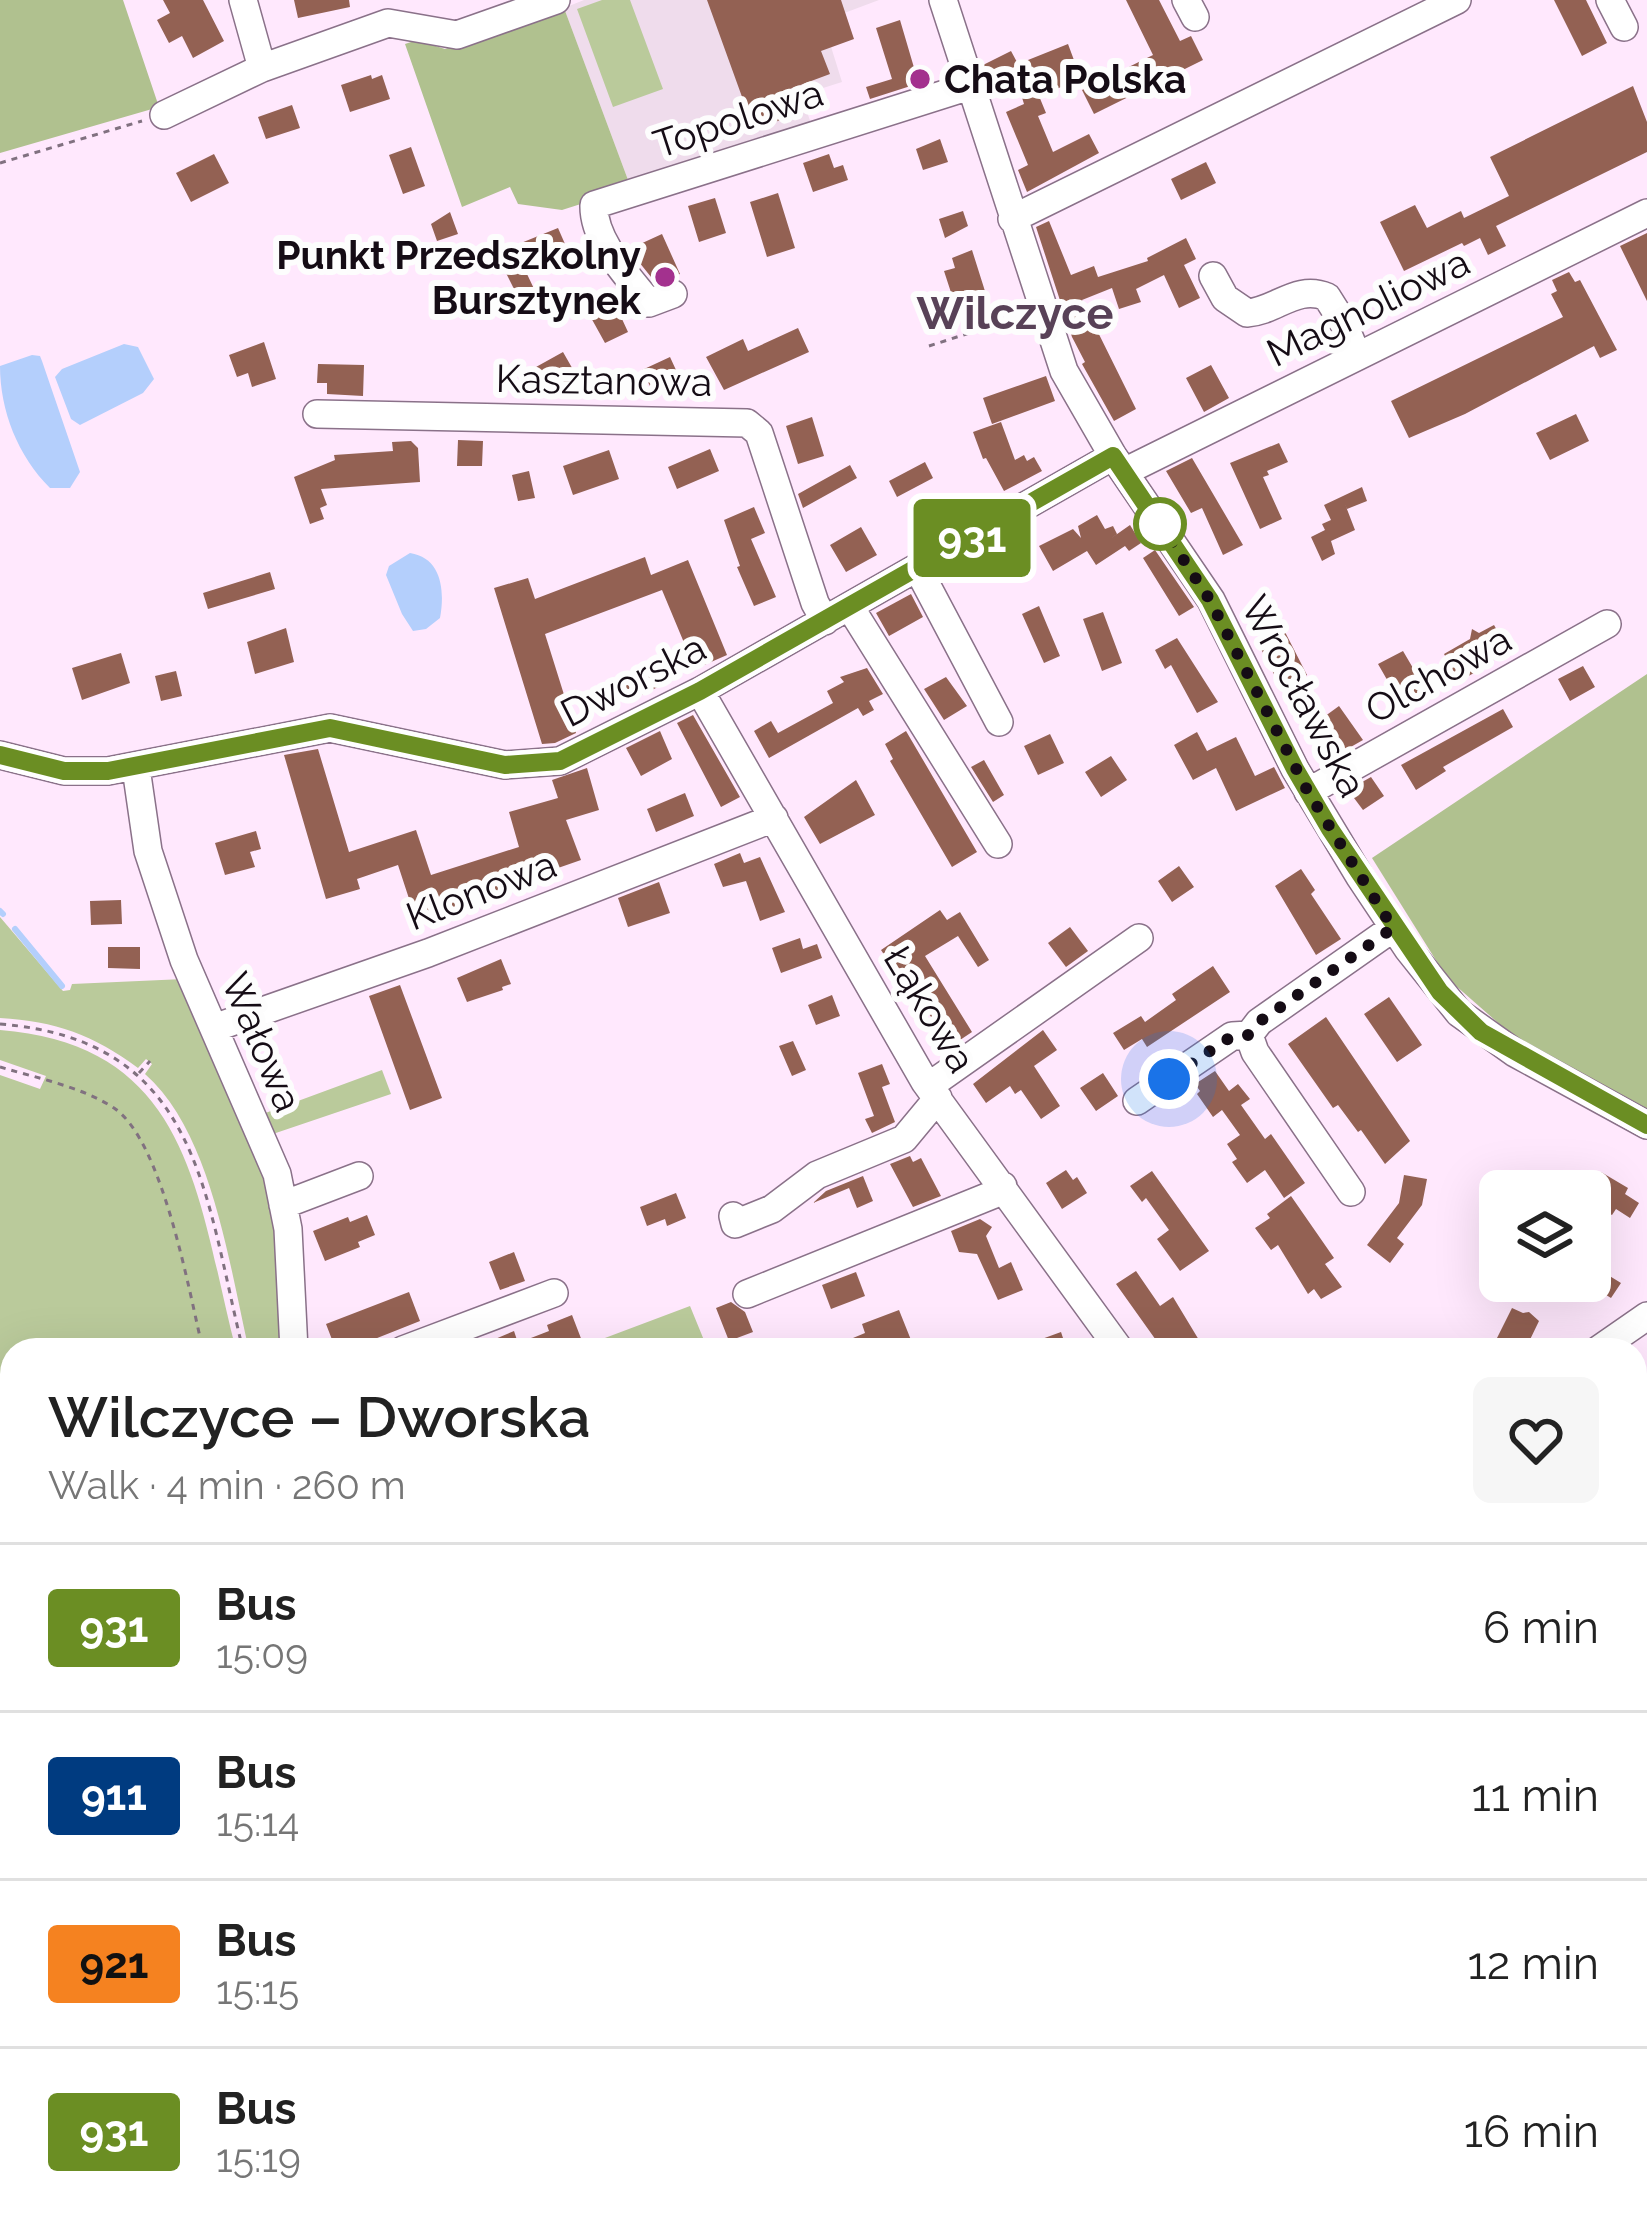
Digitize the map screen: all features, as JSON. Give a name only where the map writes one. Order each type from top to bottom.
[{"type":"street","points":[[242,0],[262,68]]},
{"type":"street","points":[[164,115],[262,68],[388,23],[458,35],[556,0]]},
{"type":"street","name":"Wrocławska","points":[[943,0],[1064,371],[1119,464],[1210,600],[1308,792],[1393,928],[1440,992],[1481,1032],[1647,1125]]},
{"type":"street","points":[[1012,219],[1456,0]]},
{"type":"street","points":[[1610,0],[1624,27]]},
{"type":"street","name":"Topolowa","points":[[674,294],[649,304],[603,238],[594,205],[970,86]]},
{"type":"street","name":"Magnoliowa","points":[[1119,464],[1357,356],[1647,213]]},
{"type":"street","points":[[1213,276],[1225,298],[1247,313],[1263,311],[1301,293],[1328,297],[1357,356]]},
{"type":"street","name":"Kasztanowa","points":[[317,414],[747,423],[759,433],[815,602],[837,614]]},
{"type":"street","name":"Dworska","points":[[0,755],[64,771],[136,768],[330,728],[505,765],[542,765],[575,756],[700,691],[1119,464]]},
{"type":"street","points":[[918,569],[999,722]]},
{"type":"street","points":[[837,614],[998,844]]},
{"type":"street","name":"Olchowa","points":[[1308,792],[1607,624]]},
{"type":"street","name":"Łąkowa","points":[[700,691],[933,1092],[1111,1338]]},
{"type":"street","name":"Wałowa","points":[[136,768],[148,851],[184,960],[277,1174],[293,1338]]},
{"type":"street","name":"Klonowa","points":[[214,1028],[428,953],[774,818]]},
{"type":"street","points":[[1137,1101],[1232,1036],[1249,1035],[1259,1022],[1393,928]]},
{"type":"street","points":[[733,1216],[735,1224],[755,1217],[817,1175],[904,1139],[933,1092],[1139,938]]},
{"type":"street","points":[[1249,1035],[1255,1052],[1351,1192]]},
{"type":"street","points":[[283,1205],[358,1175]]},
{"type":"street","points":[[747,1294],[992,1195],[1003,1186]]},
{"type":"street","points":[[436,1338],[554,1293]]},
{"type":"street","points":[[1615,1338],[1647,1316]]},
{"type":"path","points":[[0,163],[164,115]]},
{"type":"path","points":[[929,346],[1042,310]]},
{"type":"path","points":[[0,1024],[53,1030],[94,1046],[139,1074],[178,1122],[191,1151],[239,1338]]},
{"type":"path","points":[[139,1074],[150,1061]]},
{"type":"path","points":[[0,1067],[117,1110],[145,1145],[175,1234],[200,1338]]},
{"type":"shaded area","points":[[584,0],[879,0],[823,21],[842,82],[801,95],[813,129],[631,188],[564,8]]},
{"type":"green space","points":[[0,0],[123,0],[159,107],[0,153]]},
{"type":"green space","points":[[602,0],[630,0],[663,89],[613,107],[577,9]]},
{"type":"green space","points":[[564,8],[631,188],[562,210],[518,204],[510,187],[462,207],[405,44],[417,40],[445,49]]},
{"type":"green space","points":[[1647,674],[1647,1113],[1513,1036],[1447,978],[1372,858]]},
{"type":"green space","points":[[0,917],[63,991],[72,984],[184,979],[280,1214],[285,1338],[246,1338],[215,1202],[187,1130],[145,1074],[152,1064],[146,1059],[138,1068],[90,1038],[56,1026],[0,1018]]},
{"type":"green space","points":[[0,1030],[64,1042],[113,1065],[149,1098],[176,1139],[195,1187],[233,1338],[0,1338],[0,1075],[40,1089],[46,1076],[0,1060]]},
{"type":"green space","points":[[382,1070],[391,1094],[267,1136],[260,1115]]},
{"type":"green space","points":[[690,1306],[703,1338],[605,1338]]},
{"type":"water","points":[[124,344],[138,347],[154,379],[143,393],[80,425],[71,419],[55,377],[62,369]]},
{"type":"water","points":[[40,356],[80,472],[70,488],[50,488],[20,447],[7,416],[0,366]]},
{"type":"water","points":[[410,553],[435,569],[442,597],[440,618],[426,629],[413,631],[386,575],[389,566]]},
{"type":"building","points":[[163,0],[203,0],[224,41],[193,58],[182,36],[169,43],[157,20],[170,13]]},
{"type":"building","points":[[294,0],[349,0],[350,7],[298,18]]},
{"type":"building","points":[[707,0],[841,0],[854,39],[821,51],[830,74],[787,90],[796,114],[754,130]]},
{"type":"building","points":[[1126,0],[1159,0],[1180,41],[1191,36],[1203,60],[1094,114],[1082,90],[1153,55]]},
{"type":"building","points":[[1554,0],[1586,0],[1607,43],[1582,56]]},
{"type":"building","points":[[900,20],[915,71],[923,82],[870,99],[866,87],[892,79],[876,28]]},
{"type":"building","points":[[1068,44],[1081,79],[1039,96],[1046,113],[1038,116],[1053,152],[1089,134],[1099,153],[1027,192],[1018,170],[1028,165],[1006,112],[1024,104],[1015,75],[991,88],[983,65],[1011,51],[1018,64]]},
{"type":"building","points":[[371,75],[372,79],[382,75],[390,99],[350,112],[341,85]]},
{"type":"building","points":[[1633,86],[1647,122],[1647,152],[1496,226],[1506,246],[1488,255],[1480,238],[1404,271],[1380,222],[1415,205],[1427,228],[1461,211],[1464,218],[1509,196],[1490,157]]},
{"type":"building","points":[[292,105],[300,128],[266,139],[258,117]]},
{"type":"building","points":[[940,139],[948,162],[923,170],[916,149]]},
{"type":"building","points":[[411,147],[425,186],[403,194],[389,155]]},
{"type":"building","points":[[214,154],[229,183],[191,202],[176,173]]},
{"type":"building","points":[[829,154],[834,168],[843,165],[848,180],[813,192],[803,163]]},
{"type":"building","points":[[1206,162],[1216,183],[1181,200],[1171,179]]},
{"type":"building","points":[[778,193],[795,248],[767,257],[750,202]]},
{"type":"building","points":[[715,198],[726,233],[699,242],[688,206]]},
{"type":"building","points":[[963,211],[968,226],[945,238],[939,219]]},
{"type":"building","points":[[450,212],[458,234],[437,241],[431,224]]},
{"type":"building","points":[[1049,221],[1071,275],[1094,266],[1098,277],[1148,261],[1186,238],[1196,259],[1184,265],[1200,298],[1179,308],[1164,275],[1136,289],[1141,302],[1119,309],[1112,288],[1082,300],[1136,409],[1114,421],[1082,364],[1036,227]]},
{"type":"building","points":[[558,228],[565,244],[530,261],[534,270],[527,274],[536,293],[520,301],[496,253]]},
{"type":"building","points":[[1647,233],[1647,301],[1620,246]]},
{"type":"building","points":[[662,234],[680,274],[655,282],[636,256],[642,254],[638,245]]},
{"type":"building","points":[[972,250],[990,307],[959,317],[944,271],[955,268],[952,258]]},
{"type":"building","points":[[1569,272],[1575,282],[1580,280],[1617,350],[1600,358],[1594,346],[1409,438],[1391,401],[1563,317],[1551,294],[1557,291],[1552,280]]},
{"type":"building","points":[[610,293],[628,332],[605,343],[584,305]]},
{"type":"building","points":[[798,328],[809,352],[724,390],[706,357],[743,339],[748,351]]},
{"type":"building","points":[[264,342],[276,379],[252,387],[248,373],[237,377],[229,355]]},
{"type":"building","points":[[563,352],[579,380],[554,395],[536,367]]},
{"type":"building","points":[[670,357],[682,383],[655,396],[642,370]]},
{"type":"building","points":[[318,364],[364,365],[363,396],[327,394],[327,383],[317,383]]},
{"type":"building","points":[[1211,365],[1229,398],[1204,412],[1186,378]]},
{"type":"building","points":[[1046,376],[1055,401],[992,424],[983,398]]},
{"type":"building","points":[[1576,414],[1589,441],[1550,460],[1536,433]]},
{"type":"building","points":[[812,417],[824,456],[798,464],[786,426]]},
{"type":"building","points":[[1001,422],[1015,460],[1034,457],[1042,471],[1004,491],[983,459],[973,432]]},
{"type":"building","points":[[458,440],[483,441],[482,466],[457,466]]},
{"type":"building","points":[[411,441],[418,448],[420,482],[321,489],[327,505],[320,508],[324,519],[310,524],[294,477],[335,460],[334,455],[393,451],[392,442]]},
{"type":"building","points":[[1279,443],[1288,462],[1263,477],[1282,519],[1260,529],[1230,463]]},
{"type":"building","points":[[710,449],[719,471],[677,489],[668,467]]},
{"type":"building","points":[[609,450],[619,479],[573,495],[563,466]]},
{"type":"building","points":[[1192,458],[1243,545],[1223,555],[1202,508],[1191,513],[1166,471]]},
{"type":"building","points":[[925,462],[933,478],[897,497],[889,481]]},
{"type":"building","points":[[850,465],[857,478],[803,508],[798,494]]},
{"type":"building","points":[[529,471],[535,498],[518,501],[512,475]]},
{"type":"building","points":[[1362,487],[1367,501],[1347,509],[1345,504],[1355,530],[1331,541],[1335,554],[1322,561],[1311,537],[1325,530],[1322,524],[1331,520],[1324,505]]},
{"type":"building","points":[[754,507],[765,533],[751,539],[776,597],[754,606],[724,520]]},
{"type":"building","points":[[1097,515],[1105,529],[1113,526],[1117,534],[1110,539],[1130,525],[1141,543],[1129,551],[1125,546],[1096,565],[1087,551],[1053,571],[1039,546],[1073,529],[1081,538],[1078,526]]},
{"type":"building","points":[[861,527],[877,555],[846,572],[830,545]]},
{"type":"building","points":[[1155,550],[1194,607],[1179,616],[1143,558]]},
{"type":"building","points":[[645,557],[651,575],[688,560],[727,655],[695,669],[662,590],[545,634],[576,733],[542,744],[494,588],[528,578],[535,599]]},
{"type":"building","points":[[270,572],[275,589],[208,609],[203,593]]},
{"type":"building","points":[[911,594],[923,617],[889,636],[876,613]]},
{"type":"building","points":[[1039,606],[1060,656],[1044,663],[1022,614]]},
{"type":"building","points":[[1103,612],[1122,663],[1102,671],[1083,619]]},
{"type":"building","points":[[1494,625],[1507,648],[1489,665],[1459,681],[1444,654],[1470,639],[1472,629],[1479,633]]},
{"type":"building","points":[[286,628],[294,662],[255,674],[247,642]]},
{"type":"building","points":[[1285,632],[1307,675],[1281,688],[1259,645]]},
{"type":"building","points":[[1177,638],[1218,702],[1197,713],[1171,665],[1165,669],[1155,650]]},
{"type":"building","points":[[1403,651],[1430,697],[1405,711],[1378,664]]},
{"type":"building","points":[[121,653],[130,683],[82,700],[72,668]]},
{"type":"building","points":[[650,664],[660,686],[627,702],[616,680]]},
{"type":"building","points":[[1583,666],[1595,687],[1570,701],[1558,679]]},
{"type":"building","points":[[867,668],[883,694],[869,701],[874,710],[863,716],[858,708],[769,758],[754,731],[771,721],[778,733],[833,703],[827,691],[844,682],[840,677]]},
{"type":"building","points":[[176,671],[182,696],[161,701],[155,676]]},
{"type":"building","points":[[946,677],[967,706],[944,720],[924,689]]},
{"type":"building","points":[[1339,706],[1363,740],[1328,760],[1306,730]]},
{"type":"building","points":[[1503,709],[1513,727],[1443,767],[1446,771],[1416,790],[1401,765]]},
{"type":"building","points":[[693,715],[740,797],[721,807],[677,723]]},
{"type":"building","points":[[660,731],[672,759],[641,776],[626,748]]},
{"type":"building","points":[[906,731],[977,852],[952,867],[890,761],[885,744]]},
{"type":"building","points":[[1197,732],[1207,751],[1236,737],[1255,776],[1274,767],[1285,788],[1236,811],[1216,768],[1193,780],[1174,745]]},
{"type":"building","points":[[1050,734],[1064,763],[1038,775],[1024,746]]},
{"type":"building","points":[[318,749],[349,852],[416,830],[431,875],[519,847],[509,812],[558,798],[552,780],[587,768],[599,810],[566,820],[581,860],[416,920],[398,865],[357,879],[360,889],[326,899],[284,755]]},
{"type":"building","points":[[1111,756],[1127,780],[1101,797],[1085,772]]},
{"type":"building","points":[[984,760],[1004,795],[993,802],[971,767]]},
{"type":"building","points":[[1371,777],[1384,796],[1363,810],[1348,790]]},
{"type":"building","points":[[856,780],[875,815],[820,844],[804,817]]},
{"type":"building","points":[[685,793],[694,816],[656,832],[647,809]]},
{"type":"building","points":[[256,831],[261,849],[250,852],[255,867],[225,875],[215,843]]},
{"type":"building","points":[[740,853],[744,863],[760,857],[785,912],[760,921],[746,881],[723,887],[714,864]]},
{"type":"building","points":[[1179,866],[1194,887],[1172,902],[1158,881]]},
{"type":"building","points":[[1301,869],[1315,890],[1311,894],[1341,939],[1316,955],[1275,886]]},
{"type":"building","points":[[659,882],[670,913],[628,927],[618,898]]},
{"type":"building","points":[[121,900],[122,924],[91,925],[90,901]]},
{"type":"building","points":[[940,910],[947,920],[960,912],[989,960],[978,967],[958,936],[925,956],[972,1032],[951,1046],[881,950]]},
{"type":"building","points":[[1070,927],[1088,951],[1066,967],[1048,943]]},
{"type":"building","points":[[800,938],[803,949],[817,944],[822,958],[781,973],[772,948]]},
{"type":"building","points":[[108,947],[140,947],[140,969],[108,968]]},
{"type":"building","points":[[501,959],[511,984],[467,1002],[457,978]]},
{"type":"building","points":[[1213,966],[1230,992],[1147,1047],[1142,1039],[1124,1050],[1113,1033],[1141,1016],[1145,1022],[1176,1000],[1172,994]]},
{"type":"building","points":[[400,985],[442,1098],[410,1110],[369,996]]},
{"type":"building","points":[[832,995],[840,1016],[816,1025],[808,1005]]},
{"type":"building","points":[[1389,997],[1422,1045],[1397,1062],[1364,1014]]},
{"type":"building","points":[[1326,1017],[1410,1141],[1385,1164],[1338,1105],[1333,1108],[1288,1044]]},
{"type":"building","points":[[1043,1030],[1057,1050],[1034,1066],[1060,1106],[1041,1119],[1021,1090],[1015,1094],[1010,1086],[986,1103],[973,1084]]},
{"type":"building","points":[[793,1041],[806,1070],[792,1076],[779,1046]]},
{"type":"building","points":[[882,1064],[890,1084],[882,1087],[895,1122],[872,1133],[865,1119],[874,1116],[858,1073]]},
{"type":"building","points":[[1215,1071],[1229,1091],[1238,1084],[1250,1099],[1241,1105],[1265,1139],[1271,1134],[1305,1183],[1284,1198],[1265,1170],[1247,1183],[1232,1162],[1237,1159],[1227,1144],[1240,1135],[1222,1110],[1213,1117],[1195,1084]]},
{"type":"building","points":[[1103,1073],[1118,1096],[1096,1111],[1080,1088]]},
{"type":"building","points":[[910,1156],[913,1162],[921,1158],[941,1196],[913,1207],[890,1164]]},
{"type":"building","points":[[1066,1170],[1087,1193],[1062,1209],[1046,1183]]},
{"type":"building","points":[[1152,1171],[1209,1251],[1180,1271],[1157,1239],[1169,1230],[1146,1198],[1142,1202],[1130,1186]]},
{"type":"building","points":[[1404,1175],[1427,1179],[1422,1205],[1397,1238],[1404,1244],[1390,1263],[1367,1245],[1399,1203]]},
{"type":"building","points":[[863,1176],[873,1201],[857,1208],[849,1188],[813,1203],[826,1191]]},
{"type":"building","points":[[1611,1178],[1628,1188],[1625,1194],[1639,1203],[1630,1218],[1616,1209],[1612,1215]]},
{"type":"building","points":[[676,1193],[686,1218],[667,1226],[665,1219],[647,1226],[640,1207]]},
{"type":"building","points":[[1291,1196],[1334,1258],[1325,1264],[1342,1287],[1321,1299],[1314,1289],[1308,1294],[1278,1245],[1271,1250],[1255,1228]]},
{"type":"building","points":[[367,1215],[375,1235],[358,1242],[360,1247],[325,1261],[313,1231]]},
{"type":"building","points":[[980,1219],[992,1227],[986,1236],[999,1268],[1011,1262],[1023,1290],[998,1300],[977,1254],[959,1252],[951,1231]]},
{"type":"building","points":[[514,1252],[525,1281],[500,1290],[489,1262]]},
{"type":"building","points":[[1136,1271],[1160,1306],[1173,1297],[1198,1338],[1154,1338],[1116,1284]]},
{"type":"building","points":[[856,1272],[865,1296],[831,1309],[822,1285]]},
{"type":"building","points":[[1611,1277],[1621,1283],[1611,1298]]},
{"type":"building","points":[[409,1292],[420,1321],[377,1338],[331,1338],[326,1324]]},
{"type":"building","points":[[731,1302],[745,1312],[753,1332],[728,1338],[716,1308]]},
{"type":"building","points":[[1512,1308],[1529,1312],[1539,1321],[1531,1338],[1497,1338]]},
{"type":"building","points":[[899,1310],[910,1338],[853,1338],[865,1333],[862,1324]]},
{"type":"building","points":[[572,1315],[581,1338],[531,1338],[549,1331],[547,1325]]},
{"type":"waterway","points":[[0,911],[3,914]]},
{"type":"waterway","points":[[15,929],[62,986]]},
{"type":"bus line","name":"931","points":[[0,755],[64,771],[108,771],[342,728],[505,765],[560,761],[700,691],[1113,456],[1210,600],[1330,829],[1440,992],[1481,1032],[1647,1125]]},
{"type":"place","name":"Chata Polska","points":[[920,79]]},
{"type":"place","name":"Punkt Przedszkolny Bursztynek","points":[[665,277]]},
{"type":"district","name":"Wilczyce","points":[[1015,313]]},
{"type":"route","points":[[1160,524],[1239,652],[1308,792],[1393,928],[1259,1022],[1249,1035],[1232,1036],[1169,1079]]}]
